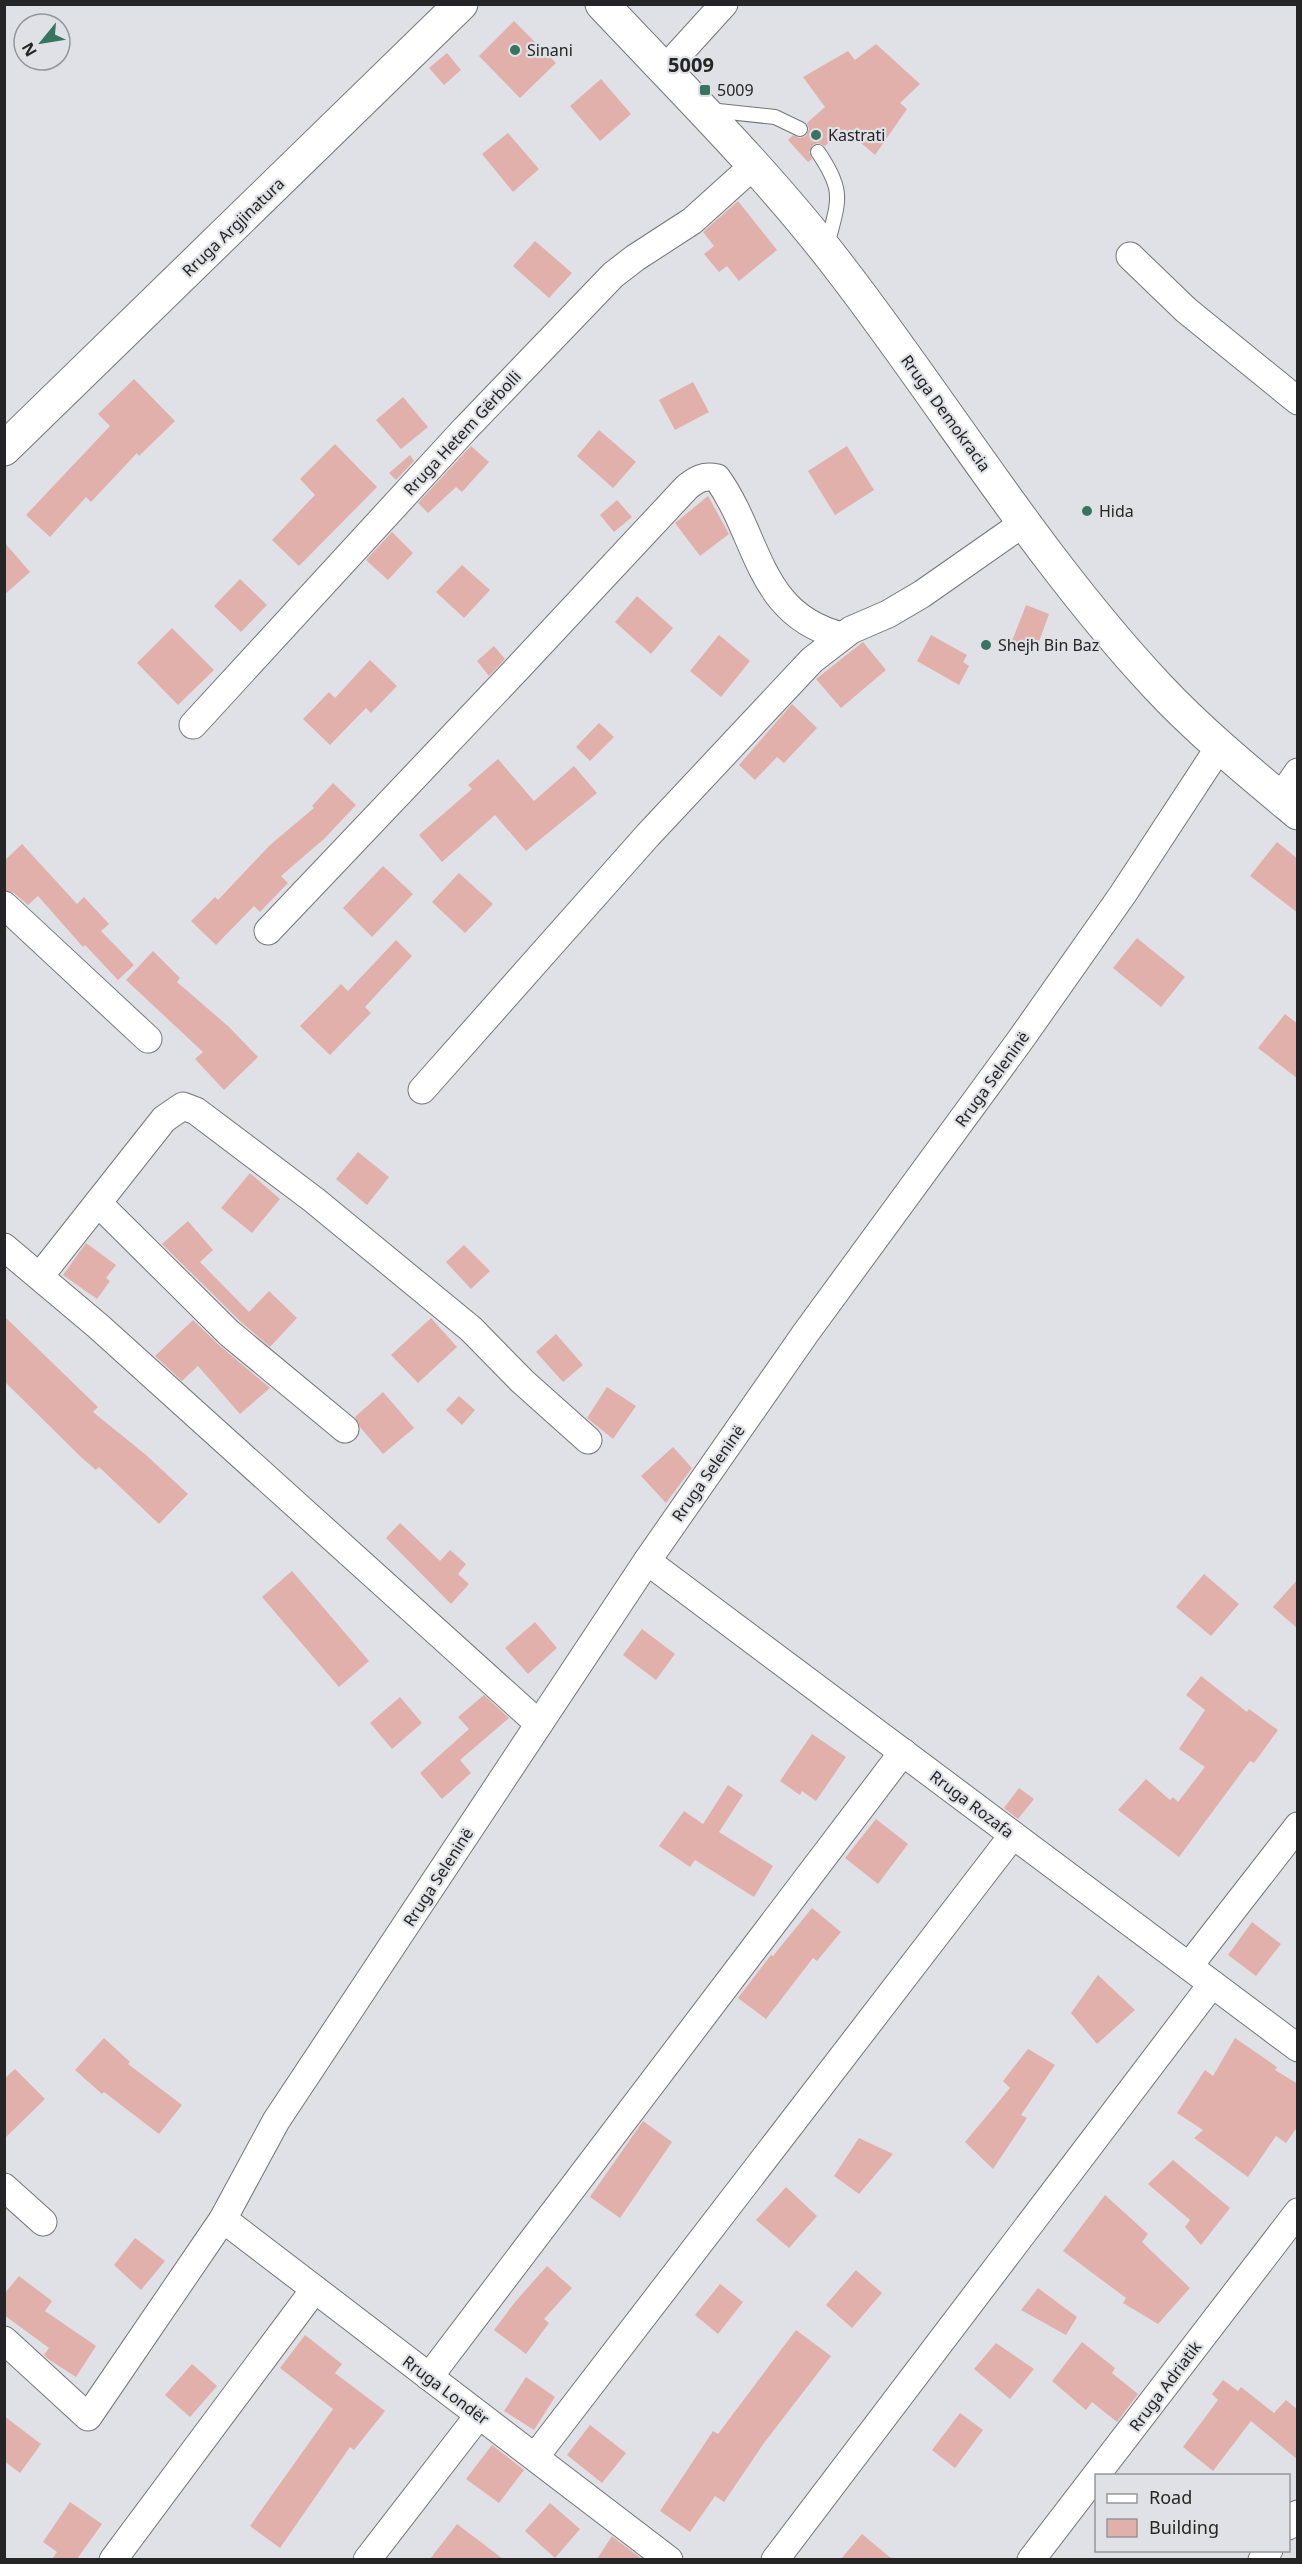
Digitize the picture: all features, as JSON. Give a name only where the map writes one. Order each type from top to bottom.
[{"type":"main road","name":"Rruga Argjinatura","points":[[4,448],[461,4]]},
{"type":"main road","name":"Rruga Demokracia","points":[[602,4],[753,166],[826,251],[880,321],[1070,584],[1114,638],[1159,689],[1220,746],[1292,794]]},
{"type":"street","points":[[664,70],[724,4]]},
{"type":"street","name":"Rruga Hetem Gërbolli","points":[[193,725],[465,429],[613,275],[634,258],[692,221],[753,166]]},
{"type":"street","points":[[1130,256],[1186,310],[1298,401]]},
{"type":"street","points":[[268,931],[696,480],[707,476],[717,478],[726,491],[764,573],[794,613],[801,620],[823,631],[842,636]]},
{"type":"street","points":[[422,1090],[648,835],[812,660],[842,636],[888,614],[922,594],[1025,522]]},
{"type":"street","name":"Rruga Seleninë","points":[[4,2340],[88,2417],[223,2219],[276,2121],[647,1561],[805,1334],[1021,1040],[1122,894],[1220,746]]},
{"type":"street","points":[[4,905],[148,1039]]},
{"type":"street","points":[[40,1276],[164,1119],[183,1106],[196,1111],[314,1200],[447,1309],[588,1440]]},
{"type":"street","points":[[98,1203],[229,1334],[345,1429]]},
{"type":"street","points":[[4,1247],[98,1326],[539,1724]]},
{"type":"street","name":"Rruga Rozafa","points":[[647,1561],[1298,2048]]},
{"type":"street","points":[[429,2376],[903,1752]]},
{"type":"street","points":[[1189,1966],[1298,1826]]},
{"type":"street","points":[[535,2457],[1013,1834]]},
{"type":"street","points":[[775,2559],[1212,1984]]},
{"type":"street","points":[[4,2187],[43,2222]]},
{"type":"street","name":"Rruga Adriatik","points":[[1096,2474],[1298,2212]]},
{"type":"street","name":"Rruga Londër","points":[[223,2219],[669,2559]]},
{"type":"street","points":[[113,2559],[314,2290]]},
{"type":"street","points":[[367,2559],[479,2415]]},
{"type":"street","name":"Rruga Adriatik","points":[[1030,2559],[1095,2475]]},
{"type":"lane","points":[[700,109],[775,117],[800,129]]},
{"type":"lane","points":[[818,152],[834,176],[839,198],[826,251]]},
{"type":"building","points":[[514,21],[556,63],[520,98],[479,56]]},
{"type":"building","points":[[876,44],[920,84],[900,103],[907,109],[875,155],[845,129],[825,146],[818,143],[813,145],[809,152],[812,159],[808,162],[788,140],[793,135],[800,138],[806,136],[809,129],[807,123],[825,107],[803,77],[848,51],[855,60]]},
{"type":"building","points":[[447,53],[461,70],[444,85],[429,68]]},
{"type":"building","points":[[601,79],[631,114],[600,141],[570,106]]},
{"type":"building","points":[[508,133],[539,169],[513,192],[482,154]]},
{"type":"building","points":[[738,201],[777,250],[739,281],[727,266],[719,272],[704,254],[714,246],[703,232]]},
{"type":"building","points":[[535,241],[572,273],[549,298],[513,266]]},
{"type":"building","points":[[134,379],[175,421],[139,456],[137,453],[91,502],[86,497],[50,537],[26,515],[110,426],[98,414]]},
{"type":"building","points":[[693,382],[709,412],[675,430],[659,400]]},
{"type":"building","points":[[403,397],[428,427],[401,449],[376,420]]},
{"type":"building","points":[[599,430],[636,462],[613,488],[577,456]]},
{"type":"building","points":[[335,444],[377,487],[299,566],[272,540],[315,495],[300,479]]},
{"type":"building","points":[[471,446],[489,462],[462,492],[456,487],[428,513],[418,503]]},
{"type":"building","points":[[847,446],[874,490],[835,515],[808,471]]},
{"type":"building","points":[[410,455],[414,461],[396,480],[389,473]]},
{"type":"building","points":[[708,496],[729,534],[700,556],[675,523]]},
{"type":"building","points":[[617,500],[632,517],[614,532],[600,515]]},
{"type":"building","points":[[392,532],[413,553],[388,580],[366,560]]},
{"type":"building","points":[[4,542],[30,572],[4,595]]},
{"type":"building","points":[[462,565],[490,590],[464,618],[436,592]]},
{"type":"building","points":[[240,579],[267,605],[241,632],[214,606]]},
{"type":"building","points":[[637,596],[673,628],[651,654],[615,622]]},
{"type":"building","points":[[1026,605],[1049,614],[1036,650],[1012,641]]},
{"type":"building","points":[[172,628],[214,670],[178,705],[137,663]]},
{"type":"building","points":[[719,635],[750,661],[721,697],[690,671]]},
{"type":"building","points":[[931,635],[967,655],[963,662],[969,666],[959,685],[917,661]]},
{"type":"building","points":[[863,642],[886,670],[841,708],[816,679]]},
{"type":"building","points":[[494,646],[505,659],[489,676],[477,661]]},
{"type":"building","points":[[370,660],[397,686],[371,713],[366,708],[330,745],[303,719],[329,692],[335,698]]},
{"type":"building","points":[[792,704],[817,728],[784,763],[777,757],[755,780],[739,765]]},
{"type":"building","points":[[599,723],[614,737],[590,761],[576,747]]},
{"type":"building","points":[[498,759],[534,801],[574,766],[597,793],[526,851],[495,815],[442,862],[419,835],[472,789],[468,785]]},
{"type":"building","points":[[333,783],[356,805],[325,838],[281,876],[288,883],[260,912],[254,906],[216,945],[191,921],[215,897],[218,900],[270,845],[314,808],[312,806]]},
{"type":"building","points":[[1277,842],[1298,859],[1298,913],[1250,876]]},
{"type":"building","points":[[22,844],[77,904],[84,897],[109,924],[101,931],[134,965],[118,980],[85,945],[83,947],[38,896],[28,905],[14,893],[4,890],[4,861]]},
{"type":"building","points":[[383,866],[413,894],[372,937],[343,908]]},
{"type":"building","points":[[459,873],[493,904],[465,933],[432,902]]},
{"type":"building","points":[[1137,938],[1185,977],[1161,1007],[1113,968]]},
{"type":"building","points":[[396,940],[412,956],[365,1007],[371,1013],[330,1055],[300,1026],[341,984],[348,991]]},
{"type":"building","points":[[153,951],[180,978],[177,982],[229,1027],[258,1057],[224,1090],[195,1059],[203,1052],[126,980]]},
{"type":"building","points":[[1285,1014],[1298,1024],[1298,1079],[1258,1048]]},
{"type":"building","points":[[358,1152],[389,1177],[367,1205],[336,1179]]},
{"type":"building","points":[[250,1173],[280,1199],[252,1233],[221,1208]]},
{"type":"building","points":[[188,1221],[213,1250],[200,1262],[249,1312],[269,1291],[297,1318],[270,1347],[240,1321],[162,1244]]},
{"type":"building","points":[[86,1243],[116,1265],[106,1278],[110,1281],[97,1299],[63,1275]]},
{"type":"building","points":[[464,1245],[490,1271],[471,1289],[446,1262]]},
{"type":"building","points":[[4,1316],[98,1407],[93,1412],[146,1455],[188,1494],[159,1524],[99,1467],[96,1470],[82,1458],[4,1381]]},
{"type":"building","points":[[431,1318],[457,1347],[418,1383],[391,1355]]},
{"type":"building","points":[[193,1320],[270,1388],[240,1414],[198,1366],[182,1381],[155,1356]]},
{"type":"building","points":[[556,1334],[583,1365],[563,1382],[536,1352]]},
{"type":"building","points":[[607,1387],[636,1406],[613,1439],[587,1418]]},
{"type":"building","points":[[383,1392],[414,1428],[383,1454],[360,1427],[355,1417]]},
{"type":"building","points":[[459,1396],[475,1410],[462,1425],[446,1410]]},
{"type":"building","points":[[673,1447],[692,1468],[666,1503],[641,1476]]},
{"type":"building","points":[[400,1523],[440,1561],[450,1550],[466,1564],[458,1574],[469,1584],[451,1604],[386,1538]]},
{"type":"building","points":[[292,1571],[369,1661],[339,1687],[262,1597]]},
{"type":"building","points":[[1204,1574],[1239,1604],[1211,1636],[1176,1607]]},
{"type":"building","points":[[1298,1579],[1298,1629],[1273,1607]]},
{"type":"building","points":[[535,1622],[557,1648],[528,1674],[505,1648]]},
{"type":"building","points":[[642,1629],[675,1654],[656,1680],[623,1655]]},
{"type":"building","points":[[1201,1676],[1247,1712],[1249,1709],[1278,1730],[1254,1763],[1250,1761],[1179,1857],[1118,1810],[1146,1779],[1170,1800],[1173,1797],[1178,1802],[1205,1767],[1179,1749],[1205,1710],[1186,1695]]},
{"type":"building","points":[[484,1695],[509,1718],[460,1760],[471,1773],[442,1799],[420,1773],[469,1729],[458,1717]]},
{"type":"building","points":[[400,1697],[422,1723],[392,1749],[370,1723]]},
{"type":"building","points":[[812,1734],[846,1757],[816,1801],[802,1791],[800,1795],[780,1781]]},
{"type":"building","points":[[728,1785],[743,1795],[719,1832],[773,1866],[754,1897],[695,1860],[690,1867],[659,1846],[684,1811],[703,1824]]},
{"type":"building","points":[[1019,1788],[1034,1799],[1018,1819],[1004,1808]]},
{"type":"building","points":[[876,1819],[908,1844],[878,1884],[845,1858]]},
{"type":"building","points":[[812,1908],[841,1932],[817,1961],[813,1958],[766,2019],[738,1998],[771,1955],[773,1956]]},
{"type":"building","points":[[1252,1922],[1281,1944],[1256,1976],[1228,1955]]},
{"type":"building","points":[[1098,1975],[1135,2010],[1097,2044],[1071,2013]]},
{"type":"building","points":[[104,2038],[130,2062],[128,2064],[182,2105],[159,2134],[104,2092],[102,2094],[75,2070]]},
{"type":"building","points":[[1235,2038],[1277,2067],[1275,2070],[1298,2084],[1298,2126],[1286,2143],[1276,2136],[1248,2177],[1194,2138],[1203,2130],[1177,2113],[1205,2070],[1213,2076]]},
{"type":"building","points":[[1028,2049],[1055,2065],[1021,2115],[1027,2118],[993,2169],[965,2142],[1010,2088],[1003,2081]]},
{"type":"building","points":[[15,2069],[45,2099],[4,2139],[4,2079]]},
{"type":"building","points":[[643,2121],[672,2142],[620,2218],[590,2197]]},
{"type":"building","points":[[859,2138],[893,2154],[859,2194],[834,2176]]},
{"type":"building","points":[[1173,2160],[1230,2208],[1201,2245],[1185,2227],[1190,2220],[1148,2184]]},
{"type":"building","points":[[786,2187],[817,2216],[789,2248],[756,2220]]},
{"type":"building","points":[[1105,2195],[1148,2234],[1142,2242],[1190,2288],[1158,2324],[1123,2303],[1126,2298],[1063,2251]]},
{"type":"building","points":[[135,2238],[165,2261],[141,2290],[114,2265]]},
{"type":"building","points":[[547,2266],[572,2288],[544,2319],[549,2323],[526,2354],[494,2330]]},
{"type":"building","points":[[856,2270],[882,2293],[852,2328],[826,2305]]},
{"type":"building","points":[[19,2276],[52,2301],[45,2311],[96,2346],[76,2377],[48,2359],[44,2355],[49,2348],[4,2315],[4,2294]]},
{"type":"building","points":[[720,2284],[743,2302],[718,2334],[695,2315]]},
{"type":"building","points":[[1038,2288],[1077,2317],[1066,2335],[1021,2310]]},
{"type":"building","points":[[796,2330],[831,2356],[764,2443],[724,2502],[715,2496],[690,2532],[660,2511],[713,2431],[718,2434]]},
{"type":"building","points":[[305,2335],[342,2364],[335,2373],[385,2411],[354,2450],[350,2447],[280,2548],[250,2526],[333,2409],[280,2368]]},
{"type":"building","points":[[1082,2342],[1115,2368],[1112,2373],[1138,2394],[1117,2422],[1092,2402],[1086,2410],[1052,2381]]},
{"type":"building","points":[[996,2343],[1034,2369],[1010,2399],[974,2369]]},
{"type":"building","points":[[192,2364],[217,2386],[190,2417],[165,2395]]},
{"type":"building","points":[[526,2377],[555,2397],[534,2430],[504,2411]]},
{"type":"building","points":[[1223,2380],[1238,2391],[1241,2387],[1274,2413],[1286,2400],[1298,2410],[1298,2460],[1251,2421],[1213,2471],[1183,2447],[1218,2400],[1212,2394]]},
{"type":"building","points":[[960,2413],[983,2430],[955,2468],[932,2450]]},
{"type":"building","points":[[4,2416],[41,2444],[20,2473],[4,2461]]},
{"type":"building","points":[[590,2425],[626,2453],[602,2483],[567,2455]]},
{"type":"building","points":[[492,2445],[524,2470],[499,2503],[466,2479]]},
{"type":"building","points":[[70,2502],[102,2524],[77,2559],[52,2559],[57,2552],[43,2542]]},
{"type":"building","points":[[550,2503],[580,2529],[555,2558],[525,2531]]},
{"type":"building","points":[[457,2524],[503,2559],[430,2559]]},
{"type":"building","points":[[862,2534],[892,2559],[841,2559]]},
{"type":"building","points":[[613,2537],[642,2559],[597,2559]]},
{"type":"place","name":"Sinani","points":[[515,50]]},
{"type":"place","name":"5009","points":[[705,90]]},
{"type":"place","name":"Kastrati","points":[[816,135]]},
{"type":"place","name":"Hida","points":[[1087,511]]},
{"type":"place","name":"Shejh Bin Baz","points":[[986,645]]},
{"type":"district","name":"5009","points":[[691,65]]}]
